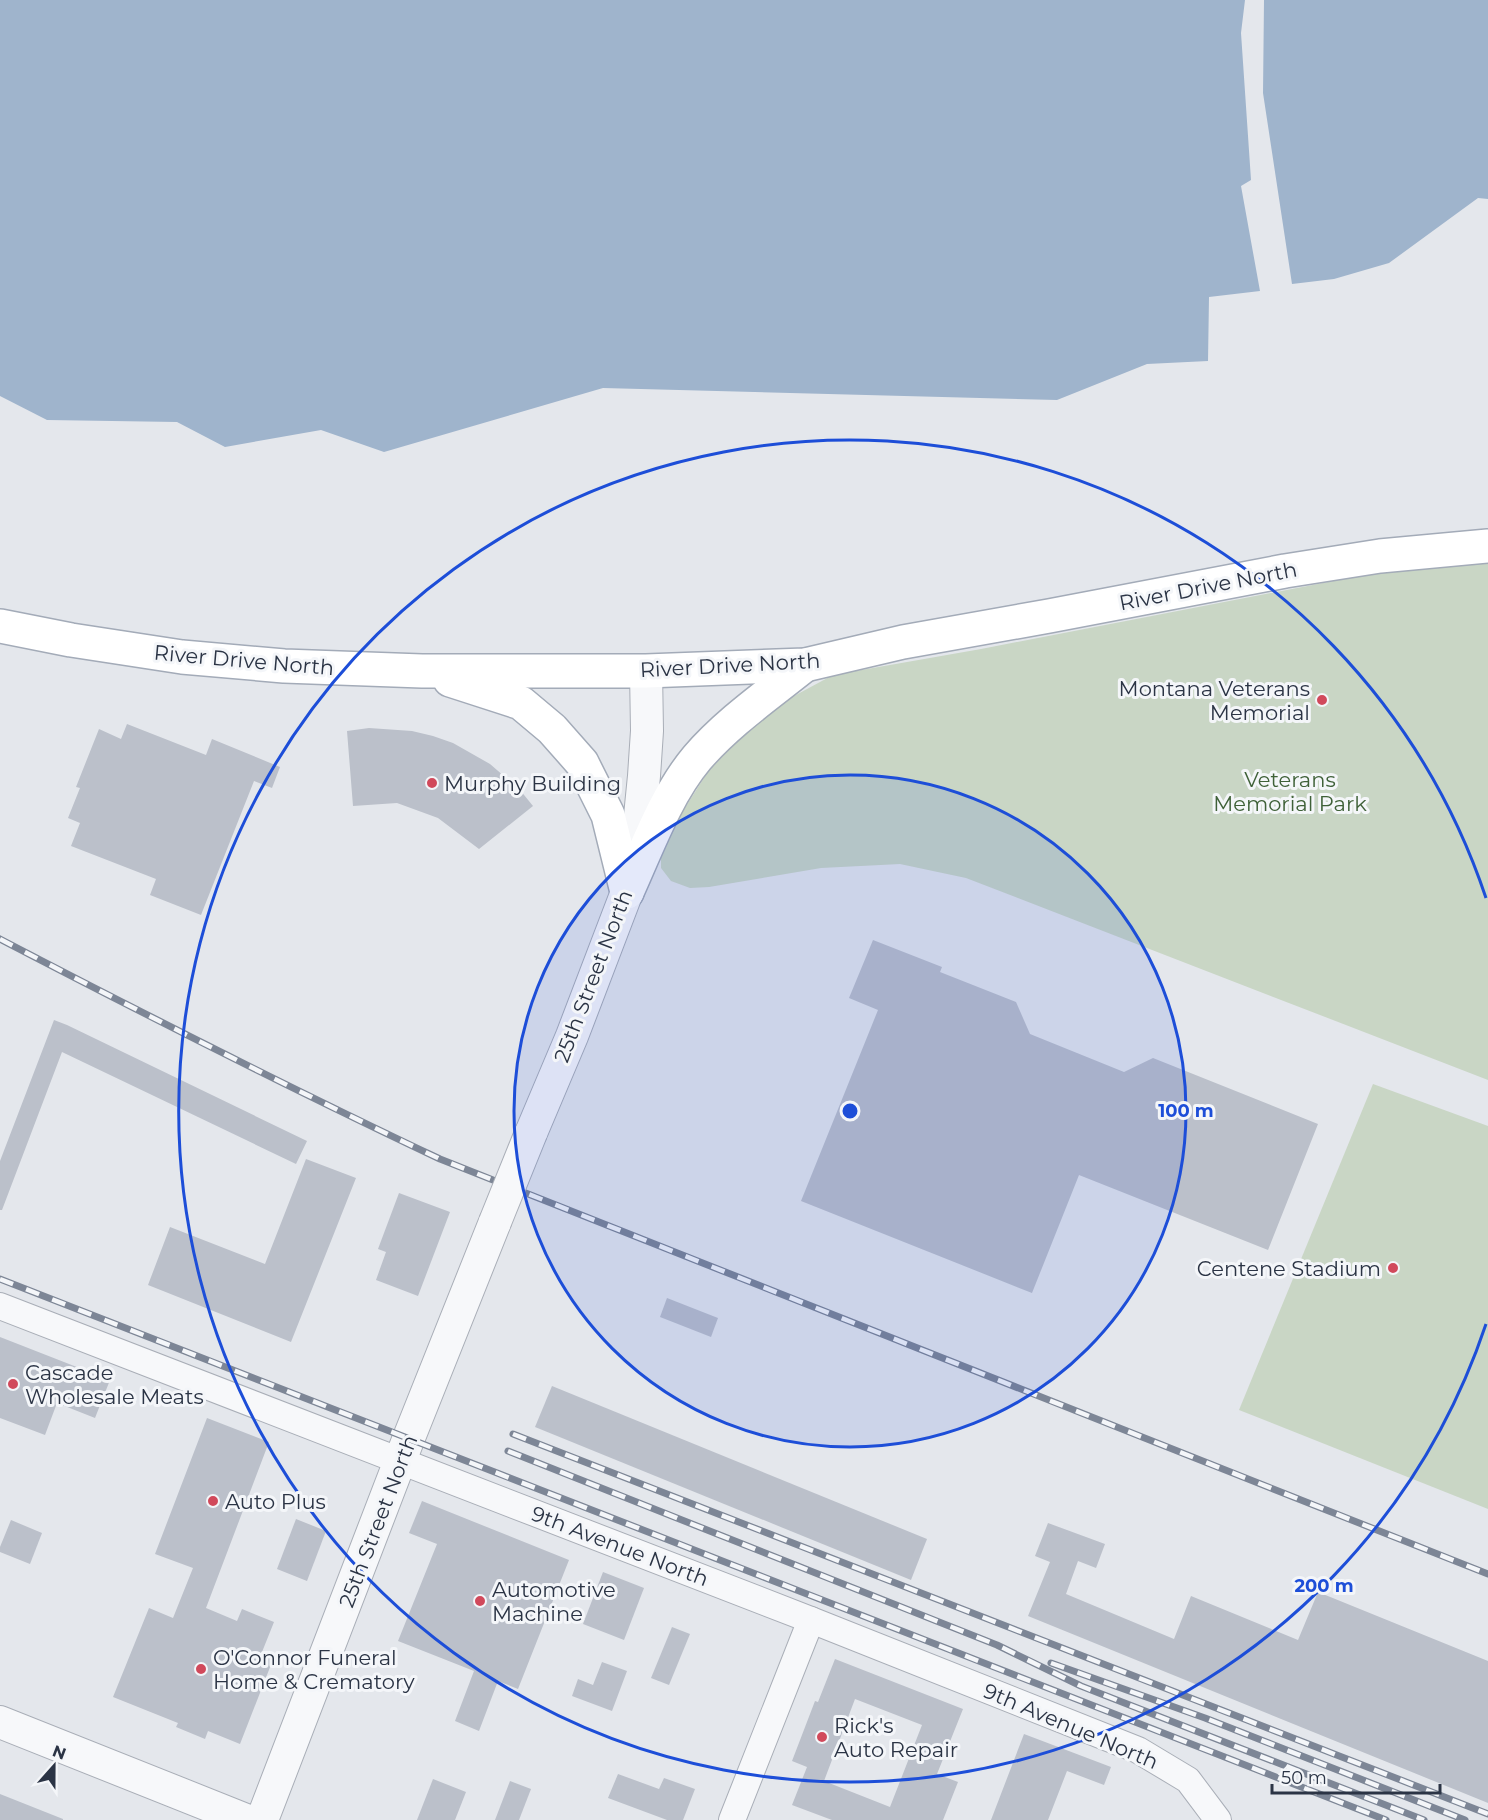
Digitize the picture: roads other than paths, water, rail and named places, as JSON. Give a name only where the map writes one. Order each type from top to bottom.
[{"type":"main road","name":"River Drive North","points":[[0,627],[182,657],[284,666],[422,671],[646,671],[806,665],[903,642],[1286,571],[1380,556],[1488,546]]},
{"type":"main road","points":[[627,892],[672,794],[697,758],[729,726],[806,665]]},
{"type":"main road","points":[[422,671],[521,703],[552,729],[582,764],[608,815],[627,892]]},
{"type":"street","name":"25th Street North","points":[[262,1820],[495,1222],[573,1036],[627,892],[639,825],[644,776],[646,671]]},
{"type":"street","name":"9th Avenue North","points":[[0,1306],[811,1620],[1138,1750],[1188,1780],[1217,1820]]},
{"type":"street","points":[[732,1820],[811,1620]]},
{"type":"street","points":[[0,1722],[246,1820]]},
{"type":"water","points":[[0,0],[1245,0],[1241,33],[1251,180],[1241,186],[1260,291],[1209,297],[1208,361],[1147,364],[1057,400],[603,388],[384,452],[321,430],[225,447],[177,422],[47,420],[0,396]]},
{"type":"water","points":[[1264,0],[1488,0],[1488,199],[1478,198],[1389,263],[1334,279],[1292,284],[1263,93]]},
{"type":"railway","points":[[0,939],[219,1051],[440,1159],[1488,1574]]},
{"type":"railway","points":[[0,1279],[1386,1820]]},
{"type":"railway","points":[[513,1434],[1488,1814]]},
{"type":"railway","points":[[508,1451],[997,1645],[1081,1686],[1424,1820]]},
{"type":"railway","points":[[1051,1663],[1205,1718],[1465,1820]]},
{"type":"place","name":"Montana Veterans Memorial","points":[[1322,700]]},
{"type":"place","name":"Murphy Building","points":[[432,783]]},
{"type":"place","name":"Centene Stadium","points":[[1393,1268]]},
{"type":"place","name":"Cascade Wholesale Meats","points":[[13,1384]]},
{"type":"place","name":"Auto Plus","points":[[213,1501]]},
{"type":"place","name":"Automotive Machine","points":[[480,1601]]},
{"type":"place","name":"O'Connor Funeral Home & Crematory","points":[[201,1669]]},
{"type":"place","name":"Rick's Auto Repair","points":[[822,1737]]},
{"type":"park label","name":"Veterans Memorial Park","points":[[1290,791]]}]
